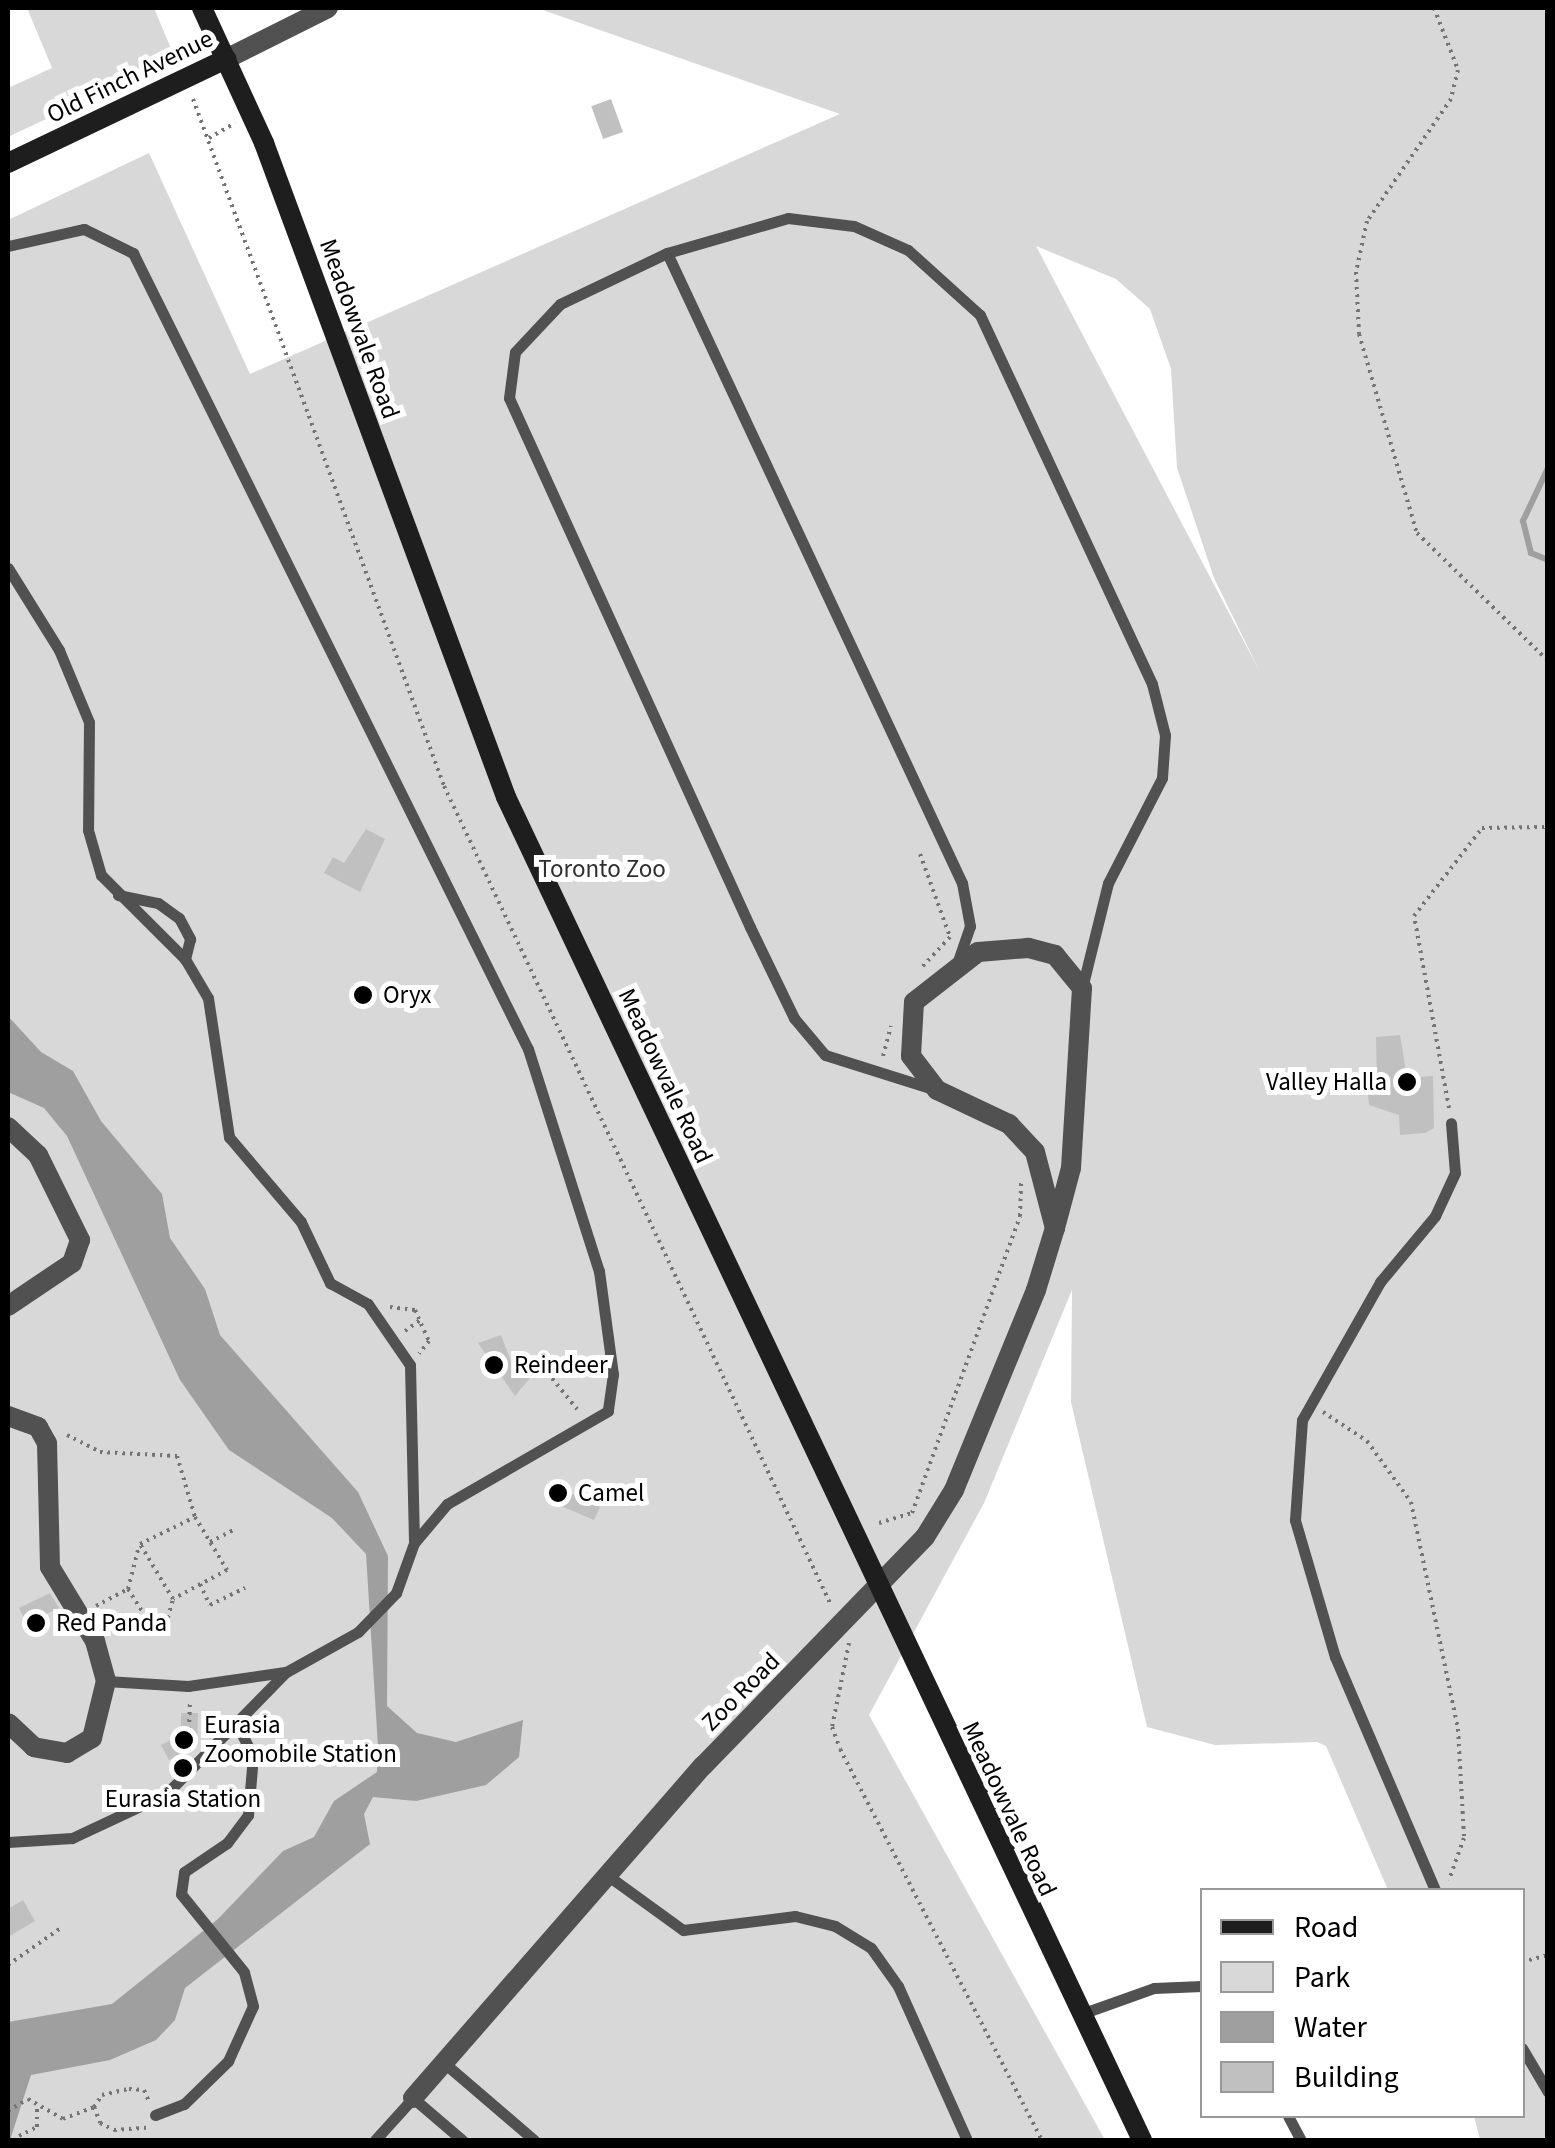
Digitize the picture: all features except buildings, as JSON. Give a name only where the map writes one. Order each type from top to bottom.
[{"type":"main road","name":"Meadowvale Road","points":[[202,8],[250,114],[506,797],[877,1590],[1142,2140]]},
{"type":"main road","name":"Old Finch Avenue","points":[[8,163],[226,59]]},
{"type":"street","name":"Old Finch Avenue","points":[[226,59],[328,8]]},
{"type":"street","points":[[1055,1228],[1035,1152],[1009,1124],[937,1090],[911,1056],[907,1018],[928,985],[958,961],[1028,948],[1055,955],[1082,988]]},
{"type":"street","name":"Zoo Road","points":[[412,2098],[607,1875],[877,1590],[954,1490],[1055,1228],[1071,1168],[1082,988]]},
{"type":"street","points":[[8,1127],[38,1154],[80,1240],[72,1264],[8,1306]]},
{"type":"street","points":[[8,1416],[38,1427],[47,1442],[50,1567],[79,1615],[106,1681],[92,1738],[67,1753],[34,1747],[8,1723]]},
{"type":"lane","points":[[937,1090],[878,1076],[825,1055],[794,1018],[509,398],[514,352],[546,317],[667,253],[788,218],[854,226],[936,269],[980,315],[1152,684],[1167,758],[1108,883],[1082,988]]},
{"type":"lane","points":[[8,246],[84,229],[133,252],[210,400],[528,1049],[599,1271],[613,1374],[608,1411],[447,1504],[414,1543]]},
{"type":"lane","points":[[667,253],[962,883],[970,926],[958,961]]},
{"type":"lane","points":[[8,568],[59,650],[88,722],[88,830],[100,875],[185,959],[208,998],[229,1137],[301,1222],[330,1283],[368,1304],[410,1366],[414,1543],[408,1578],[358,1632],[286,1672],[166,1794],[116,1822],[72,1838],[8,1842]]},
{"type":"lane","points":[[118,895],[158,903],[179,918],[190,939],[185,959]]},
{"type":"lane","points":[[1434,1888],[1334,1657],[1295,1520],[1309,1406],[1380,1282],[1435,1216],[1455,1173],[1450,1123]]},
{"type":"lane","points":[[106,1681],[188,1686],[286,1672]]},
{"type":"lane","points":[[155,2116],[184,2104],[228,2061],[253,2006],[244,1972],[180,1894],[184,1872],[227,1843],[248,1815],[254,1756],[237,1724]]},
{"type":"lane","points":[[607,1875],[683,1930],[795,1916],[835,1926],[871,1948],[898,1986],[968,2140]]},
{"type":"lane","points":[[1081,2014],[1154,1988],[1200,1986]]},
{"type":"lane","points":[[1525,2053],[1548,2092]]},
{"type":"lane","points":[[443,2062],[534,2140]]},
{"type":"lane","points":[[412,2098],[462,2140]]},
{"type":"lane","name":"Zoo Road","points":[[375,2140],[412,2098]]},
{"type":"lane","points":[[1289,2118],[1301,2140]]},
{"type":"path","points":[[1434,8],[1458,70],[1451,99],[1368,221],[1356,272],[1359,334],[1417,533],[1548,661]]},
{"type":"path","points":[[186,81],[444,786],[828,1598]]},
{"type":"path","points":[[208,138],[250,114]]},
{"type":"path","points":[[1450,1123],[1414,916],[1482,828],[1548,827]]},
{"type":"path","points":[[918,973],[950,937],[920,854]]},
{"type":"path","points":[[878,1076],[894,1012]]},
{"type":"path","points":[[879,1523],[912,1513],[1020,1216],[1021,1170]]},
{"type":"path","points":[[368,1304],[415,1310],[429,1341],[410,1366]]},
{"type":"path","points":[[538,1361],[590,1424]]},
{"type":"path","points":[[1309,1406],[1367,1440],[1411,1502],[1458,1728],[1464,1838],[1444,1888]]},
{"type":"path","points":[[38,1427],[100,1452],[176,1456],[195,1517],[227,1570],[173,1599],[166,1625],[152,1626],[128,1590],[140,1544],[195,1517]]},
{"type":"path","points":[[210,1542],[235,1529]]},
{"type":"path","points":[[140,1544],[173,1599]]},
{"type":"path","points":[[200,1584],[210,1605],[245,1588]]},
{"type":"path","points":[[79,1615],[128,1590]]},
{"type":"path","points":[[852,1654],[832,1727],[840,1750],[1042,2140]]},
{"type":"path","points":[[188,1686],[190,1738],[182,1744],[196,1765]]},
{"type":"path","points":[[8,1965],[62,1928]]},
{"type":"path","points":[[8,2111],[28,2099],[63,2119],[94,2107],[102,2094],[144,2090],[155,2116],[144,2131],[114,2130],[100,2123],[94,2107]]},
{"type":"path","points":[[19,2136],[36,2127],[38,2104]]},
{"type":"path","points":[[108,2140],[114,2130]]},
{"type":"green space","points":[[27,8],[154,8],[175,58],[8,137],[8,88],[52,68]]},
{"type":"green space","name":"Toronto Zoo","points":[[537,8],[1547,8],[1547,2140],[1480,2140],[1474,2118],[1525,2118],[1525,1888],[1387,1888],[1326,1746],[1317,1742],[1215,1745],[1147,1727],[1071,1402],[1072,1290],[984,1503],[869,1715],[1105,2140],[8,2140],[8,220],[149,153],[250,374],[840,114]],"holes":[[[1036,246],[1116,279],[1150,309],[1171,369],[1177,468],[1214,578],[1260,672]]]},
{"type":"water","points":[[8,1016],[41,1052],[73,1071],[101,1121],[162,1194],[170,1238],[205,1289],[220,1335],[358,1492],[388,1556],[387,1706],[417,1733],[456,1742],[523,1720],[519,1757],[486,1785],[416,1801],[373,1797],[364,1814],[370,1844],[185,1988],[175,2020],[156,2040],[110,2060],[31,2075],[10,2140],[8,2022],[112,2004],[218,1919],[283,1851],[314,1837],[334,1801],[377,1772],[378,1747],[366,1554],[332,1518],[229,1450],[180,1380],[67,1136],[44,1108],[8,1092]]},
{"type":"waterway","points":[[1548,468],[1523,521],[1531,553],[1548,560]]},
{"type":"place","name":"Oryx","points":[[363,995]]},
{"type":"place","name":"Valley Halla","points":[[1407,1082]]},
{"type":"place","name":"Reindeer","points":[[494,1365]]},
{"type":"place","name":"Camel","points":[[558,1493]]},
{"type":"place","name":"Red Panda","points":[[36,1623]]},
{"type":"place","name":"Eurasia Zoomobile Station","points":[[184,1740]]},
{"type":"place","name":"Eurasia Station","points":[[183,1768]]}]
